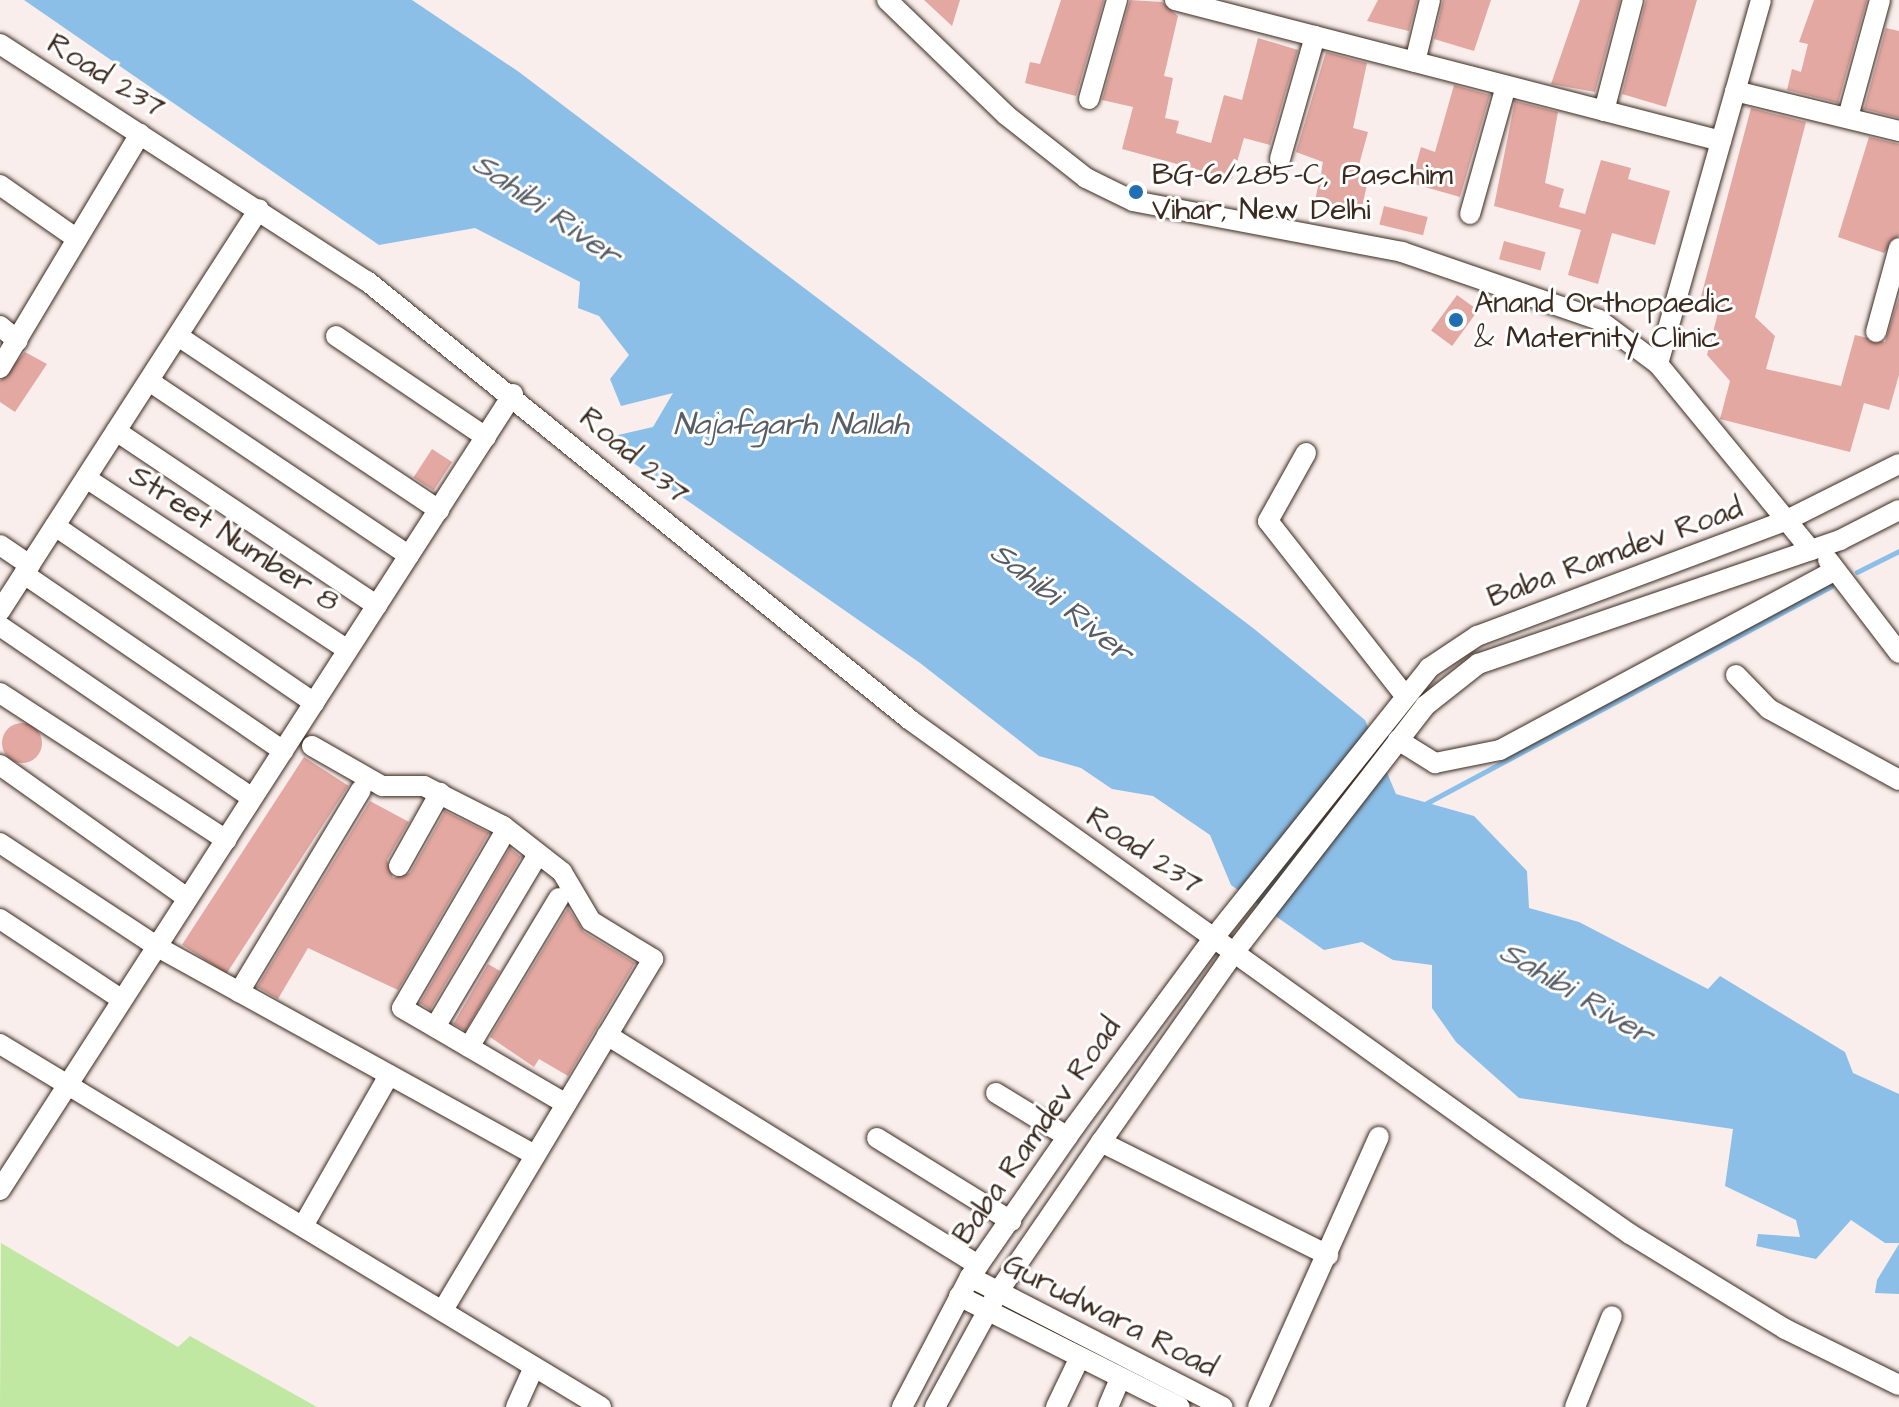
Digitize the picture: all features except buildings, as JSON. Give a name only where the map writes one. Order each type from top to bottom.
[{"type":"street","points":[[887,0],[1006,115],[1086,178],[1133,201],[1402,252],[1599,320],[1658,364],[1785,521],[1835,570],[1899,653]]},
{"type":"street","points":[[1089,99],[1117,0]]},
{"type":"street","points":[[1175,0],[1223,6],[1315,36],[1721,141]]},
{"type":"street","points":[[1415,62],[1430,0]]},
{"type":"street","points":[[1604,111],[1633,0]]},
{"type":"street","points":[[1658,364],[1761,0]]},
{"type":"street","points":[[1848,117],[1880,0]]},
{"type":"street","points":[[1280,159],[1315,36]]},
{"type":"street","name":"Road 237","points":[[0,44],[259,209],[513,394],[910,720],[1216,935],[1630,1234],[1785,1329],[1899,1385]]},
{"type":"street","points":[[1470,214],[1506,86]]},
{"type":"street","points":[[1735,91],[1899,131]]},
{"type":"street","points":[[0,368],[140,134]]},
{"type":"street","points":[[0,185],[77,239]]},
{"type":"street","points":[[0,611],[259,209]]},
{"type":"street","points":[[1876,332],[1899,248]]},
{"type":"street","points":[[0,326],[18,341]]},
{"type":"street","points":[[178,336],[439,510]]},
{"type":"street","points":[[336,336],[486,437]]},
{"type":"street","points":[[149,381],[409,556]]},
{"type":"street","points":[[0,1190],[513,394]]},
{"type":"street","points":[[116,431],[377,606]]},
{"type":"street","points":[[1306,453],[1268,521],[1405,696]]},
{"type":"street","name":"Baba Ramdev Road","points":[[902,1407],[974,1271],[1068,1137],[1216,935],[1429,668],[1477,636],[1785,521],[1899,464]]},
{"type":"street","name":"Street Number 8","points":[[86,478],[348,650]]},
{"type":"street","points":[[935,1407],[993,1301],[1236,950],[1396,743],[1478,664],[1815,548],[1899,510]]},
{"type":"street","points":[[55,526],[314,703]]},
{"type":"street","points":[[0,545],[27,569],[283,751]]},
{"type":"street","points":[[1380,726],[1396,743],[1435,763],[1500,750],[1835,570]]},
{"type":"street","points":[[0,626],[252,798]]},
{"type":"street","points":[[1736,675],[1769,709],[1899,780]]},
{"type":"street","points":[[0,693],[226,840]]},
{"type":"street","points":[[312,746],[382,786],[440,793],[554,864],[591,921],[653,959],[442,1311]]},
{"type":"street","points":[[0,765],[187,898]]},
{"type":"street","points":[[239,992],[361,790]]},
{"type":"street","points":[[399,866],[440,793]]},
{"type":"street","points":[[502,837],[402,1008],[566,1104]]},
{"type":"street","points":[[0,843],[156,946],[535,1155]]},
{"type":"street","points":[[435,1027],[535,859]]},
{"type":"street","points":[[469,1047],[559,898]]},
{"type":"street","points":[[0,919],[121,999]]},
{"type":"street","name":"Gurudwara Road","points":[[607,1035],[974,1271],[993,1301],[1079,1359],[1169,1405]]},
{"type":"street","points":[[0,1044],[601,1407]]},
{"type":"street","points":[[303,1226],[389,1075]]},
{"type":"street","points":[[996,1093],[1068,1137]]},
{"type":"street","points":[[1258,1407],[1379,1137]]},
{"type":"street","points":[[877,1138],[1011,1221]]},
{"type":"street","points":[[1101,1142],[1328,1255]]},
{"type":"street","name":"Gurudwara Road","points":[[959,1296],[993,1301],[1223,1407]]},
{"type":"street","points":[[1575,1407],[1612,1316]]},
{"type":"street","points":[[1056,1407],[1079,1359]]},
{"type":"street","points":[[516,1407],[534,1367]]},
{"type":"street","points":[[1108,1407],[1120,1379]]},
{"type":"green space","points":[[1,1243],[178,1347],[190,1336],[317,1407],[0,1407]]},
{"type":"water","name":"Najafgarh Nallah","points":[[24,0],[412,0],[519,72],[1253,628],[1365,720],[1396,794],[1474,816],[1527,871],[1529,908],[1579,922],[1708,989],[1720,976],[1845,1052],[1853,1073],[1899,1094],[1899,1243],[1885,1243],[1851,1220],[1816,1259],[1756,1246],[1758,1234],[1800,1237],[1796,1220],[1725,1186],[1733,1129],[1519,1098],[1456,1042],[1432,1008],[1432,965],[1393,960],[1362,942],[1324,950],[1231,885],[1210,835],[1153,796],[1112,789],[1081,768],[1039,756],[920,663],[632,462],[618,435],[653,427],[673,393],[621,406],[610,379],[629,355],[599,316],[578,308],[580,282],[475,228],[379,245]]},
{"type":"water","points":[[1899,1244],[1899,1294],[1875,1293],[1877,1280]]},
{"type":"waterway","points":[[1857,572],[1899,551]]},
{"type":"waterway","points":[[1423,805],[1831,586]]},
{"type":"place","name":"BG-6/285-C, Paschim Vihar, New Delhi","points":[[1136,192]]},
{"type":"place","name":"Anand Orthopaedic & Maternity Clinic","points":[[1456,320]]},
{"type":"water label","name":"Sahibi River","points":[[546,210]]},
{"type":"water label","name":"Sahibi River","points":[[1061,603]]},
{"type":"water label","name":"Sahibi River","points":[[1576,994]]}]
